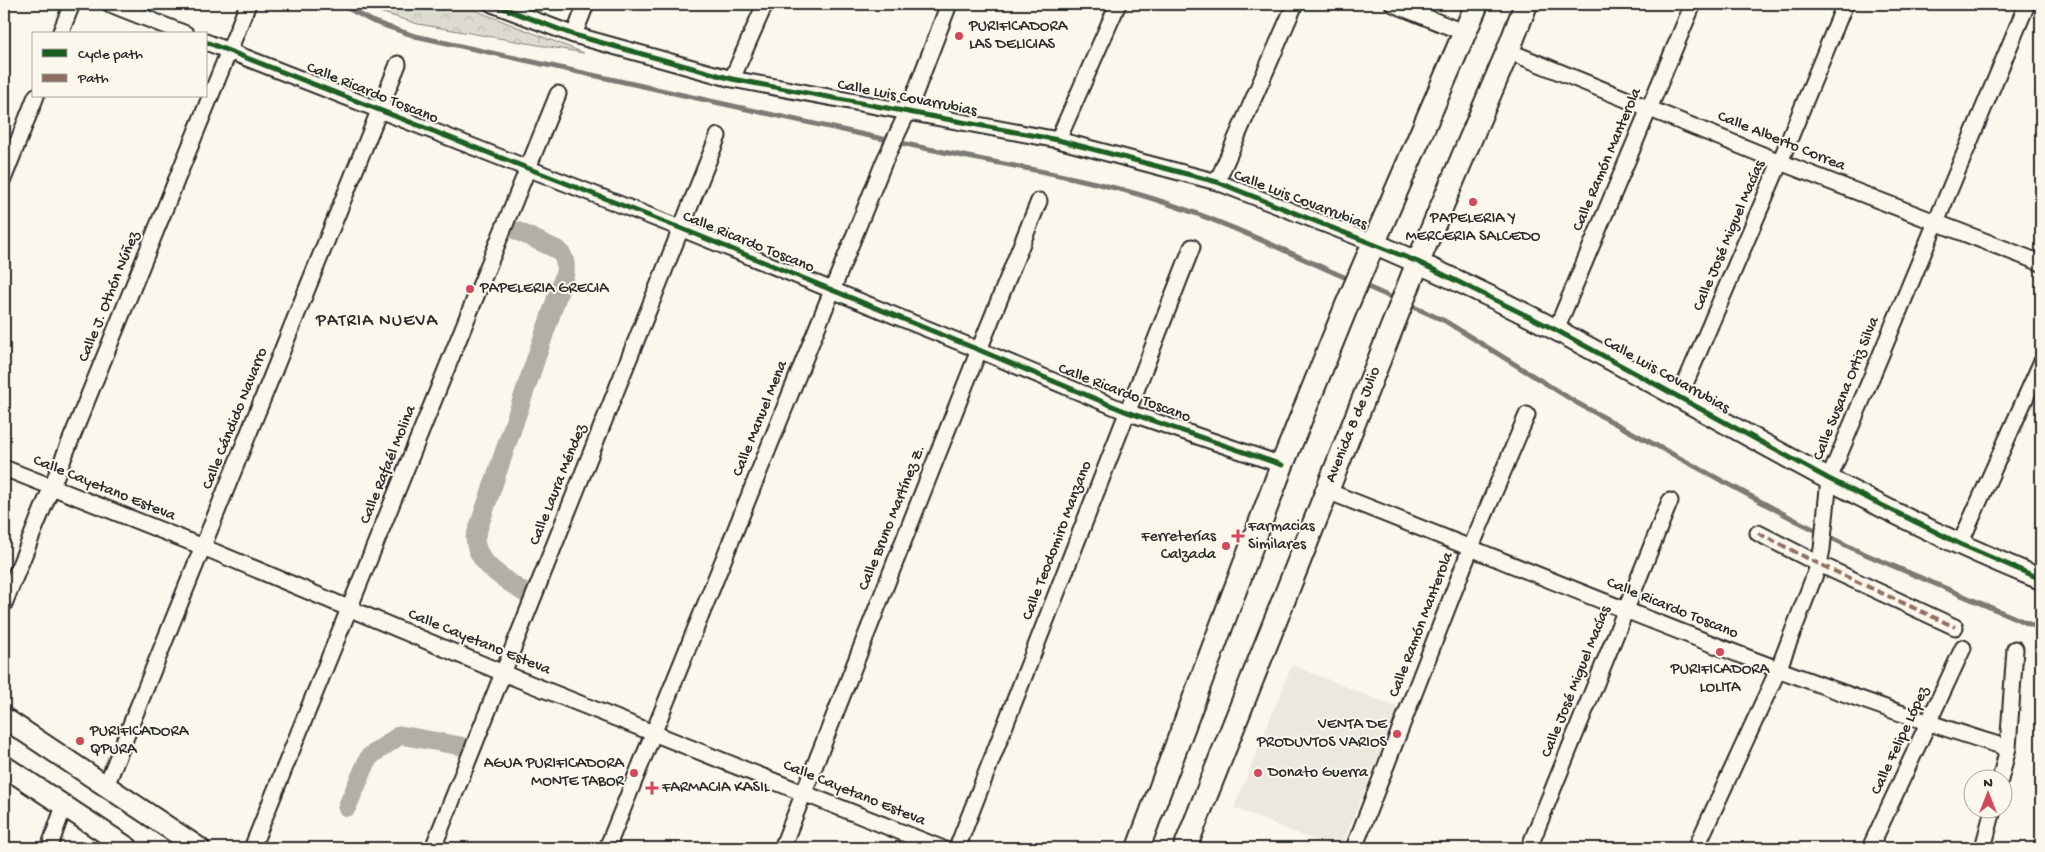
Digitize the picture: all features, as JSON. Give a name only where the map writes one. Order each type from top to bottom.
[{"type":"main road","points":[[1138,848],[1282,465],[1347,305],[1477,4]]},
{"type":"main road","name":"Avenida 8 de Julio","points":[[1185,848],[1393,330],[1418,262],[1508,51],[1526,4]]},
{"type":"street","points":[[61,32],[72,4]]},
{"type":"street","points":[[110,4],[181,32]]},
{"type":"street","name":"Calle J. Othón Núñez","points":[[4,604],[248,4]]},
{"type":"street","name":"Calle Luis Covarrubias","points":[[492,4],[574,35],[732,79],[906,115],[1058,140],[1217,182],[1418,262],[1556,330],[1679,398],[1828,489],[2040,576]]},
{"type":"street","points":[[574,35],[586,4]]},
{"type":"street","points":[[732,79],[765,4]]},
{"type":"street","name":"Calle Manuel Mena","points":[[607,848],[884,162],[906,115],[949,4]]},
{"type":"street","points":[[1058,140],[1118,4]]},
{"type":"street","points":[[1217,182],[1295,4]]},
{"type":"street","points":[[1394,4],[1465,33]]},
{"type":"street","name":"Calle Ramón Manterola","points":[[1556,330],[1693,4]]},
{"type":"street","name":"Calle José Miguel Macías","points":[[1679,398],[1845,4]]},
{"type":"street","name":"Calle Susana Ortiz Silva","points":[[1696,848],[1778,670],[1820,556],[1828,489],[1935,222],[2027,4]]},
{"type":"street","name":"Calle Ricardo Toscano","points":[[208,43],[680,228],[1127,412],[1282,465]]},
{"type":"street","name":"Calle Alberto Correa","points":[[1508,51],[1780,162],[2041,263]]},
{"type":"street","name":"Calle Cándido Navarro","points":[[106,786],[398,64]]},
{"type":"street","name":"Calle Rafaél Molina","points":[[252,848],[558,94]]},
{"type":"street","points":[[4,177],[35,98]]},
{"type":"street","name":"Calle Laura Méndez","points":[[433,848],[718,136]]},
{"type":"street","name":"Calle Bruno Martínez Z.","points":[[782,848],[1039,201]]},
{"type":"street","name":"Calle Teodomiro Manzano","points":[[957,848],[1192,247]]},
{"type":"street","points":[[1960,544],[2041,363]]},
{"type":"street","name":"Calle Ramón Manterola","points":[[1354,848],[1471,547],[1527,415]]},
{"type":"street","name":"Calle Cayetano Esteva","points":[[4,468],[203,547],[503,673],[941,848]]},
{"type":"street","name":"Calle Ricardo Toscano","points":[[1327,491],[1778,670],[1930,724],[2008,748]]},
{"type":"street","name":"Calle José Miguel Macías","points":[[1529,848],[1670,501]]},
{"type":"street","points":[[1758,533],[1820,556],[1955,627]]},
{"type":"street","name":"Calle Felipe López","points":[[1870,848],[1930,724],[1963,648]]},
{"type":"street","points":[[2002,770],[2008,748],[2015,649]]},
{"type":"street","points":[[4,718],[199,848]]},
{"type":"street","points":[[4,766],[128,848]]},
{"type":"street","points":[[49,848],[64,806]]},
{"type":"street","points":[[1983,848],[1990,820]]},
{"type":"shaded area","points":[[1292,665],[1398,708],[1341,848],[1333,848],[1234,808]]},
{"type":"green space","points":[[368,4],[459,4],[584,53],[418,24],[383,13]]},
{"type":"waterway","points":[[340,4],[374,22],[415,36],[1127,191],[1207,217],[1351,280]]},
{"type":"waterway","points":[[517,231],[558,250],[564,258],[565,266],[565,273],[475,538],[480,555],[485,563],[523,592]]},
{"type":"waterway","points":[[1361,284],[1397,300]]},
{"type":"waterway","points":[[1407,304],[1445,321],[1577,403],[1797,521],[1858,551],[2041,629]]},
{"type":"waterway","points":[[347,807],[369,757],[400,735],[461,746]]},
{"type":"marked path","points":[[1758,533],[1819,564],[1955,627]]},
{"type":"cycle path","points":[[492,4],[574,35],[732,79],[1058,140],[1217,182],[1418,262],[1556,330],[1829,479],[1960,544],[2041,579]]},
{"type":"cycle path","points":[[208,43],[680,228],[1127,412],[1282,465]]},
{"type":"place","name":"PURIFICADORA LAS DELICIAS","points":[[959,36]]},
{"type":"place","name":"PAPELERIA Y MERCERIA SALCEDO","points":[[1473,202]]},
{"type":"place","name":"PAPELERIA GRECIA","points":[[470,289]]},
{"type":"place","name":"Farmacias Similares","points":[[1238,536]]},
{"type":"place","name":"Ferreterías Calzada","points":[[1226,546]]},
{"type":"place","name":"PURIFICADORA LOLITA","points":[[1720,652]]},
{"type":"place","name":"VENTA DE PRODUVTOS VARIOS","points":[[1397,734]]},
{"type":"place","name":"PURIFICADORA QPURA","points":[[80,741]]},
{"type":"place","name":"AGUA PURIFICADORA MONTE TABOR","points":[[634,773]]},
{"type":"place","name":"Donato Guerra","points":[[1258,773]]},
{"type":"place","name":"FARMACIA KASIL","points":[[652,788]]},
{"type":"district","name":"PATRIA NUEVA","points":[[377,321]]}]
